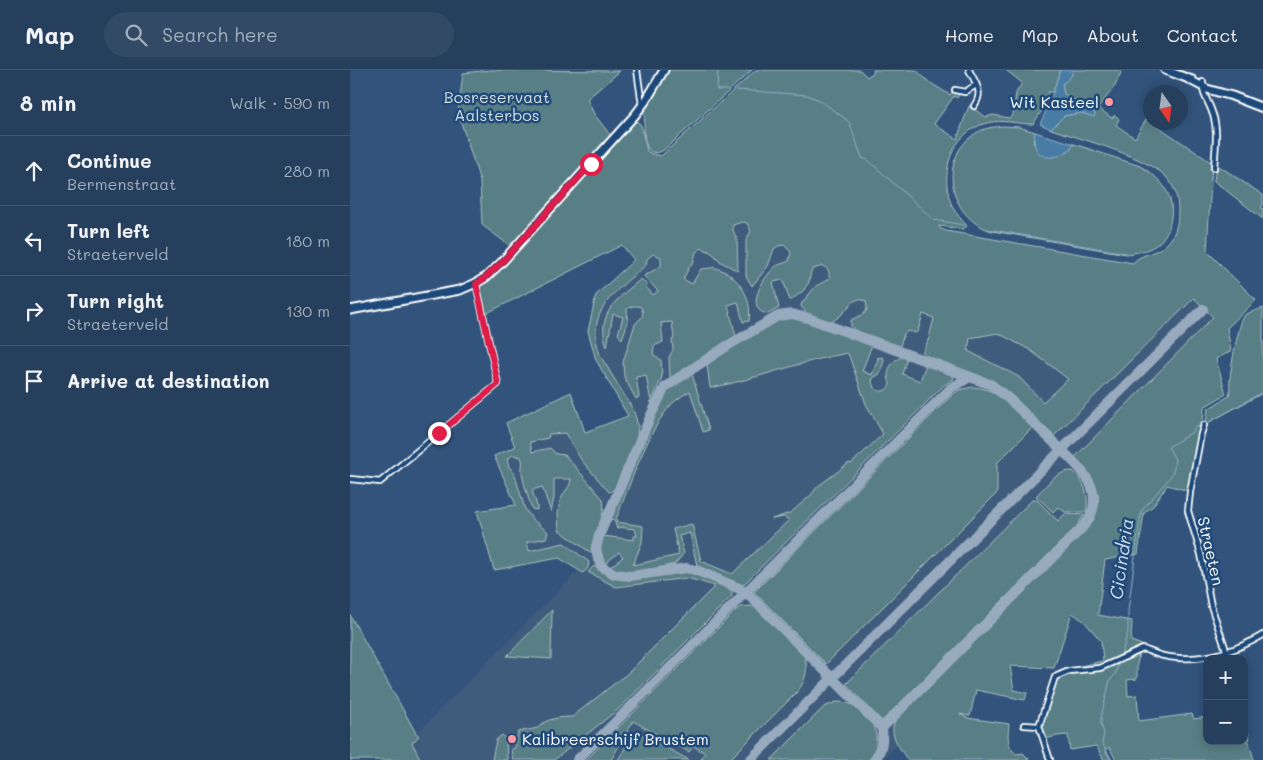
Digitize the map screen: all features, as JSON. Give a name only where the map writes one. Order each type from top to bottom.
[{"type":"street","points":[[637,70],[642,105]]},
{"type":"street","points":[[350,310],[450,293],[476,284],[486,277],[502,262],[642,105],[664,70]]},
{"type":"street","points":[[969,70],[979,96],[974,106]]},
{"type":"street","points":[[1165,70],[1263,108]]},
{"type":"street","points":[[955,90],[965,92],[976,85]]},
{"type":"street","points":[[1203,85],[1215,122],[1214,168]]},
{"type":"street","points":[[350,479],[380,482],[498,384],[476,284]]},
{"type":"street","name":"Straeten","points":[[1204,425],[1188,512],[1201,554],[1211,606],[1227,652]]},
{"type":"street","points":[[1050,760],[1039,726],[1055,677],[1060,674],[1100,668],[1143,649],[1161,656],[1180,658],[1227,652],[1263,635]]},
{"type":"street","points":[[1024,725],[1039,726]]},
{"type":"shaded area","points":[[1060,70],[1072,70],[1071,76],[1062,84],[1064,94],[1095,114],[1094,117],[1082,113],[1064,116],[1051,129],[1040,124],[1050,102]]},
{"type":"shaded area","points":[[1035,132],[1074,144],[1061,155],[1046,157],[1036,149],[1034,142]]},
{"type":"shaded area","points":[[668,149],[857,149],[926,225],[946,231],[1133,263],[1136,259],[1256,298],[1227,328],[1231,351],[1216,359],[1226,394],[1204,407],[1203,424],[1201,425],[1189,491],[1167,485],[1153,506],[1144,513],[1138,554],[1105,560],[1097,615],[1072,613],[1054,668],[1010,665],[909,735],[881,760],[350,760],[350,615],[417,733],[579,570],[559,558],[494,570],[477,511],[516,505],[494,456],[515,447],[506,423],[545,404],[595,467],[630,419],[596,360],[588,331],[596,295],[664,234],[648,166]]},
{"type":"green space","name":"Bosreservaat Aalsterbos","points":[[491,70],[620,71],[587,99],[594,114],[611,136],[513,248],[482,225],[480,181],[458,113],[463,73]]},
{"type":"green space","points":[[668,70],[752,70],[664,150],[657,153],[651,152],[644,136],[645,116],[640,112],[654,94]]},
{"type":"green space","points":[[756,70],[860,70],[867,77],[874,72],[873,70],[916,70],[929,82],[950,95],[953,91],[960,94],[957,98],[954,96],[934,124],[957,139],[969,106],[986,117],[993,115],[1009,118],[1013,115],[1016,93],[1022,83],[1006,70],[1060,70],[1053,92],[1048,92],[1041,112],[1033,124],[987,123],[974,128],[956,145],[947,169],[947,182],[953,208],[967,226],[963,229],[939,226],[939,228],[946,231],[1133,263],[1140,257],[1162,248],[1173,236],[1178,217],[1176,193],[1167,178],[1146,163],[1113,149],[1051,129],[1064,116],[1082,113],[1094,117],[1093,111],[1064,94],[1062,84],[1072,75],[1072,70],[1122,70],[1115,86],[1098,108],[1112,118],[1115,115],[1119,119],[1116,125],[1135,138],[1143,125],[1143,130],[1163,130],[1212,163],[1207,251],[1256,300],[1227,328],[1231,351],[1216,359],[1226,394],[1204,407],[1203,424],[1201,425],[1189,491],[1167,485],[1153,506],[1144,513],[1138,554],[1105,560],[1098,615],[1132,621],[1131,641],[1142,645],[1142,648],[1102,666],[1057,674],[1060,671],[1102,661],[1103,659],[1101,641],[1084,621],[1072,613],[1054,668],[1010,666],[1014,690],[1027,693],[1025,700],[976,690],[970,716],[960,714],[967,718],[1009,724],[1008,740],[1011,748],[1016,754],[1023,753],[1030,760],[907,760],[894,735],[894,725],[896,719],[1092,523],[1098,503],[1096,487],[1074,458],[1213,317],[1194,298],[1054,436],[994,381],[922,354],[929,338],[934,318],[923,314],[918,331],[916,333],[908,331],[904,334],[900,346],[854,330],[851,326],[851,320],[865,313],[867,309],[866,301],[859,299],[854,301],[833,321],[811,316],[801,306],[816,286],[829,279],[829,271],[823,266],[813,269],[809,282],[803,291],[790,301],[783,280],[773,282],[779,308],[768,314],[760,311],[756,299],[762,283],[773,269],[789,261],[791,252],[784,245],[774,249],[768,266],[752,286],[746,276],[746,240],[751,231],[747,223],[742,222],[733,225],[737,239],[738,271],[721,262],[712,253],[702,248],[696,252],[693,264],[691,264],[683,279],[692,284],[701,269],[714,268],[724,271],[737,282],[746,296],[750,312],[749,321],[743,322],[738,302],[728,305],[736,337],[670,378],[669,357],[673,350],[672,340],[674,339],[672,322],[661,323],[663,342],[654,346],[653,354],[661,360],[662,377],[651,403],[646,375],[636,377],[639,397],[636,399],[624,377],[623,362],[635,324],[642,317],[641,307],[634,306],[627,309],[628,322],[622,339],[618,334],[623,317],[613,314],[607,347],[604,325],[606,316],[617,300],[641,279],[653,295],[658,291],[644,276],[661,266],[661,257],[653,254],[647,259],[646,265],[614,294],[599,315],[596,327],[601,357],[634,411],[638,426],[637,437],[614,490],[609,492],[582,461],[565,433],[549,434],[548,438],[530,442],[532,452],[550,448],[556,454],[565,455],[603,499],[603,513],[593,539],[591,553],[559,530],[559,505],[570,485],[571,479],[554,479],[554,498],[551,512],[542,487],[532,490],[537,510],[532,509],[523,478],[521,457],[513,455],[507,459],[509,467],[514,472],[525,509],[532,519],[548,532],[546,538],[527,542],[529,551],[564,543],[589,562],[588,568],[583,573],[559,558],[494,570],[477,511],[516,505],[494,456],[515,447],[506,423],[571,392],[585,432],[628,416],[596,360],[588,331],[596,295],[634,260],[622,245],[485,314],[479,285],[635,119],[641,125],[647,151],[661,156]],"holes":[[[998,333],[1030,350],[1068,379],[1043,402],[1019,377],[968,351],[970,338]]]},
{"type":"green space","points":[[1019,127],[1035,132],[1033,143],[1069,152],[1074,144],[1140,166],[1148,171],[1161,183],[1169,197],[1171,214],[1165,235],[1159,243],[1149,249],[1126,254],[992,231],[977,224],[965,213],[957,200],[953,185],[953,170],[957,155],[965,142],[978,132],[988,128]]},
{"type":"green space","points":[[1216,164],[1263,195],[1263,205],[1261,208],[1263,209],[1263,219],[1214,181]]},
{"type":"green space","points":[[1263,308],[1263,392],[1206,424],[1208,409],[1229,396],[1233,357],[1243,319],[1245,315]]},
{"type":"green space","points":[[785,318],[799,319],[872,345],[862,371],[872,375],[877,358],[883,357],[884,360],[880,374],[873,378],[872,382],[874,388],[878,391],[885,390],[890,385],[889,369],[893,362],[899,358],[907,358],[902,374],[920,381],[926,364],[952,374],[954,379],[943,386],[743,585],[697,566],[690,533],[679,536],[684,553],[675,564],[633,572],[625,572],[610,567],[623,557],[619,552],[606,563],[604,562],[600,547],[603,536],[634,540],[634,536],[637,536],[635,529],[617,527],[617,529],[614,520],[611,519],[663,396],[670,388],[692,374],[709,430],[703,432],[690,391],[671,405],[655,428],[640,459],[616,519],[617,522],[643,526],[642,542],[633,565],[679,555],[673,529],[692,524],[701,561],[732,574],[789,520],[784,517],[772,519],[790,513],[812,494],[817,487],[849,463],[851,464],[883,434],[866,404],[848,353],[710,388],[707,364],[772,322]]},
{"type":"green space","points":[[972,387],[991,391],[999,396],[1032,428],[997,463],[997,493],[826,664],[754,592],[952,395],[959,390]]},
{"type":"green space","points":[[1073,471],[1087,494],[1086,512],[1065,512],[1058,507],[1053,512],[1036,496],[1057,476]]},
{"type":"green space","points":[[1033,499],[1036,499],[1058,521],[1065,514],[1084,515],[1077,526],[882,721],[846,684]]},
{"type":"green space","points":[[594,566],[612,578],[623,580],[681,572],[690,573],[732,589],[732,596],[620,708],[554,760],[513,760],[511,749],[515,748],[518,732],[538,728],[545,722],[554,719],[572,717],[628,673],[715,586],[687,578],[616,587],[588,572]]},
{"type":"green space","points":[[751,606],[761,610],[801,650],[806,661],[806,672],[803,683],[796,693],[729,760],[703,760],[701,759],[705,753],[693,746],[689,752],[633,721],[611,760],[586,760],[737,609]]},
{"type":"green space","points":[[552,610],[551,659],[507,656]]},
{"type":"green space","points":[[350,615],[419,736],[412,743],[421,760],[350,760]]},
{"type":"green space","points":[[1140,652],[1137,664],[1137,679],[1127,680],[1128,696],[1137,695],[1139,721],[1192,714],[1194,719],[1203,718],[1203,745],[1248,745],[1248,739],[1254,760],[1116,760],[1109,747],[1105,750],[1111,760],[1104,760],[1096,746],[1070,750],[1068,735],[1045,739],[1042,727],[1043,721],[1055,680],[1064,674],[1091,671]]},
{"type":"green space","points":[[837,702],[848,703],[857,707],[871,722],[875,731],[876,741],[874,751],[869,760],[771,760],[824,707]]},
{"type":"green space","points":[[641,734],[689,760],[618,760],[632,736],[638,739]]},
{"type":"green space","points":[[502,735],[506,740],[507,760],[492,760],[496,740]]},
{"type":"waterway","points":[[718,70],[717,90],[727,90]]},
{"type":"waterway","points":[[737,90],[807,95],[819,100],[846,119],[850,124],[862,158],[868,160],[934,220],[964,225]]},
{"type":"waterway","points":[[987,229],[1126,253]]},
{"type":"waterway","points":[[1206,424],[1263,393]]},
{"type":"waterway","name":"Cicindria","points":[[1121,656],[1128,632],[1128,611],[1141,511],[1171,476],[1174,469],[1175,459],[1168,447],[1194,431],[1194,428],[1200,426]]},
{"type":"waterway","name":"Cicindria","points":[[1112,760],[1102,743],[1104,733],[1101,717],[1110,680],[1115,675],[1119,662]]},
{"type":"taxiway","points":[[750,760],[1203,309]]},
{"type":"taxiway","points":[[875,760],[882,745],[882,728],[746,592],[699,571],[687,568],[631,576],[615,574],[602,567],[596,550],[599,536],[665,387],[727,346],[778,316],[792,314],[808,318],[989,384],[1011,401],[1071,459],[1084,473],[1092,488],[1093,510],[1082,528],[882,728]]},
{"type":"taxiway","points":[[577,760],[951,388],[970,377]]},
{"type":"place","name":"Wit Kasteel","points":[[1109,102]]},
{"type":"place","name":"Kalibreerschijf Brustem","points":[[512,739]]},
{"type":"route","points":[[439,433],[498,384],[476,284],[502,262],[591,164]]}]
